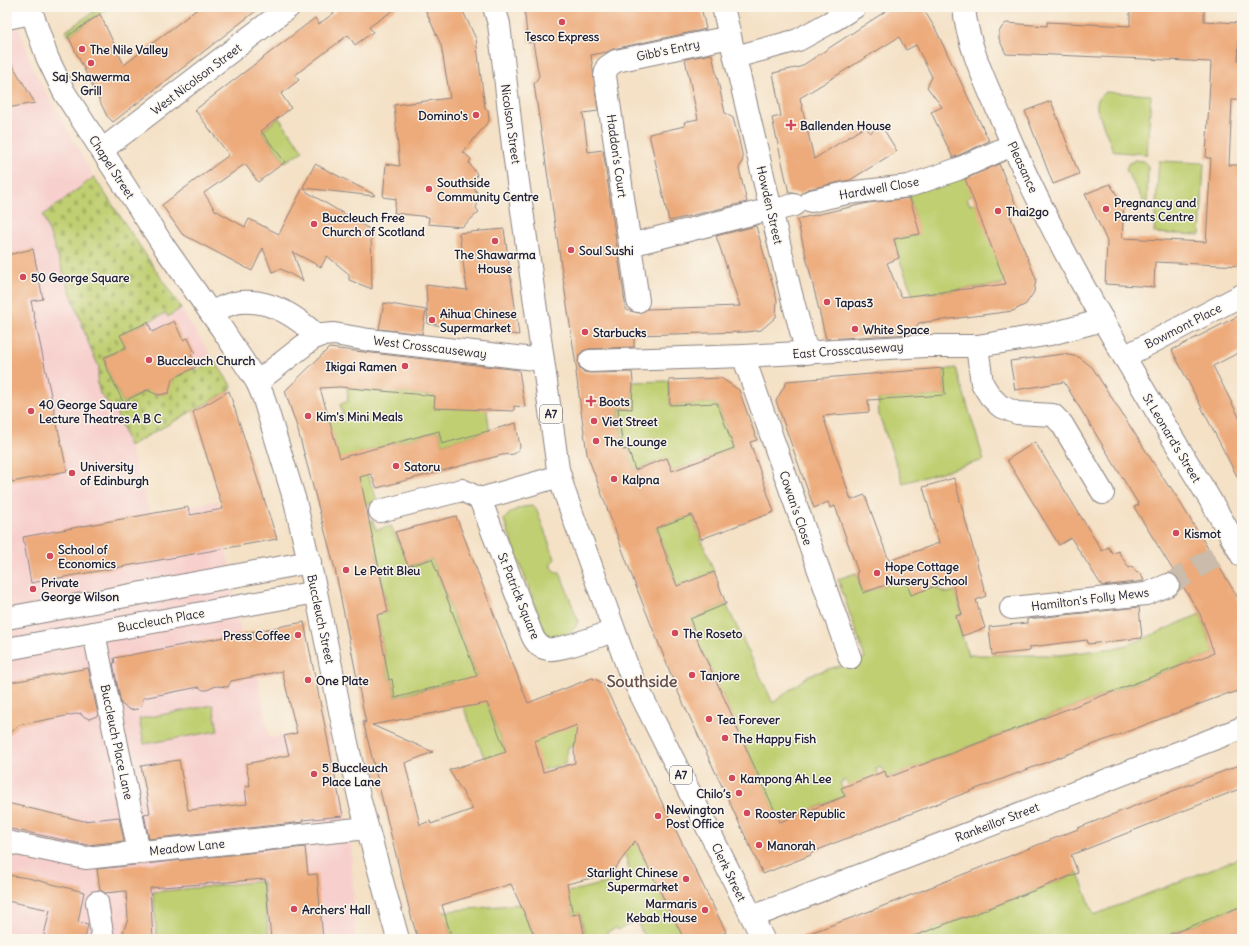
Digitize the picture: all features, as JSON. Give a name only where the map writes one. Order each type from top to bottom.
[{"type":"street","name":"West Nicolson Street","points":[[102,150],[289,7]]},
{"type":"street","name":"Nicolson Street","points":[[494,7],[502,43],[513,146],[543,360]]},
{"type":"street","name":"Howden Street","points":[[723,7],[791,294],[807,353]]},
{"type":"street","name":"Gibb's Entry","points":[[607,67],[616,61],[798,40],[830,24],[855,7]]},
{"type":"street","name":"Pleasance","points":[[964,7],[971,43],[1012,145],[1054,231],[1103,320]]},
{"type":"street","name":"Chapel Street","points":[[31,10],[47,57],[64,92],[165,248],[211,312]]},
{"type":"street","points":[[7,18],[31,10]]},
{"type":"street","name":"Haddon's Court","points":[[607,67],[605,76],[638,301]]},
{"type":"street","name":"Hardwell Close","points":[[771,210],[846,193],[909,186],[958,169],[1012,145]]},
{"type":"street","points":[[630,245],[771,210]]},
{"type":"street","name":"Bowmont Place","points":[[1124,357],[1242,295]]},
{"type":"street","points":[[211,312],[233,303],[259,303],[278,309],[303,322],[317,336],[256,382]]},
{"type":"street","name":"Buccleuch Street","points":[[211,312],[256,382],[263,396],[285,465],[310,562],[341,716],[367,828],[395,938]]},
{"type":"street","name":"East Crosscauseway","points":[[590,361],[744,356],[925,346],[977,346],[1051,334],[1103,320]]},
{"type":"street","name":"St Leonard's Street","points":[[1103,320],[1242,556]]},
{"type":"street","name":"West Crosscauseway","points":[[317,336],[334,334],[369,340],[543,360]]},
{"type":"street","points":[[977,346],[982,384],[990,396],[1000,406],[1017,413],[1053,415],[1062,424],[1103,493]]},
{"type":"street","name":"Cowan's Close","points":[[744,356],[850,658]]},
{"type":"street","name":"A7","points":[[543,360],[559,472],[566,498],[614,631]]},
{"type":"street","points":[[380,511],[462,490],[480,500],[559,472]]},
{"type":"street","name":"St Patrick Square","points":[[480,500],[532,635],[537,644],[547,649],[558,649],[614,631]]},
{"type":"street","points":[[7,618],[310,562]]},
{"type":"street","name":"Hamilton's Folly Mews","points":[[1011,608],[1146,594],[1168,585]]},
{"type":"street","name":"Buccleuch Place","points":[[7,649],[316,592]]},
{"type":"street","name":"Clerk Street","points":[[614,631],[629,671],[763,939]]},
{"type":"street","name":"Buccleuch Place Lane","points":[[94,633],[139,852]]},
{"type":"street","name":"Rankeillor Street","points":[[752,917],[1242,728]]},
{"type":"street","name":"Meadow Lane","points":[[7,842],[86,858],[367,828]]},
{"type":"street","points":[[97,902],[103,939]]},
{"type":"shaded area","name":"University of Edinburgh","points":[[7,7],[12,7],[33,69],[94,177],[232,387],[129,446],[150,513],[218,501],[241,635],[292,670],[258,677],[269,738],[327,727],[351,845],[355,939],[7,939]]},
{"type":"green space","points":[[100,7],[109,7],[68,36],[66,31]]},
{"type":"green space","points":[[1106,92],[1151,95],[1147,154],[1118,152],[1113,150],[1097,109],[1098,99]]},
{"type":"green space","points":[[279,118],[303,151],[285,162],[262,131]]},
{"type":"green space","points":[[1135,160],[1143,161],[1148,166],[1147,208],[1126,170],[1128,164]]},
{"type":"green space","points":[[1159,161],[1204,163],[1200,235],[1154,233]]},
{"type":"green space","points":[[968,170],[971,178],[973,195],[967,198],[970,205],[980,201],[1005,280],[1002,284],[924,294],[927,322],[923,323],[899,258],[894,239],[919,234],[909,194]]},
{"type":"green space","points":[[94,177],[181,308],[168,317],[166,313],[121,335],[126,347],[104,358],[105,364],[123,402],[150,389],[156,395],[164,394],[168,392],[169,380],[193,368],[195,371],[215,361],[232,387],[229,391],[129,446],[115,409],[100,394],[97,381],[99,367],[91,350],[43,215]]},
{"type":"green space","points":[[956,368],[984,460],[903,483],[879,415],[878,399],[945,395],[943,370]]},
{"type":"green space","points":[[669,381],[670,405],[714,403],[718,406],[734,448],[672,471],[666,458],[635,470],[628,449],[623,450],[619,408],[632,409],[633,382]]},
{"type":"green space","points":[[347,387],[486,403],[490,434],[485,432],[442,444],[439,431],[359,453],[376,497],[374,502],[359,507],[349,491],[328,419],[343,414],[340,404],[348,401]]},
{"type":"green space","points":[[531,506],[536,508],[555,559],[551,563],[551,568],[556,572],[560,572],[578,621],[570,633],[561,636],[546,635],[504,520],[509,514],[516,510]]},
{"type":"green space","points":[[692,515],[714,572],[674,587],[673,583],[676,582],[656,528]]},
{"type":"green space","points":[[373,520],[376,530],[391,526],[409,566],[432,559],[506,752],[579,720],[588,738],[568,748],[565,764],[534,772],[496,786],[453,682],[395,697],[392,679],[389,680],[377,615],[388,612],[377,556],[361,523]]},
{"type":"green space","points":[[856,573],[863,593],[905,578],[934,587],[946,593],[955,591],[962,614],[956,616],[968,655],[1060,655],[1114,648],[1131,644],[1200,614],[1214,653],[887,778],[882,767],[876,769],[880,780],[851,791],[846,780],[840,783],[845,796],[795,816],[781,825],[699,644],[691,622],[686,620],[726,604],[773,703],[809,675],[865,658],[838,579]]},
{"type":"green space","points":[[213,705],[218,731],[144,744],[139,719]]},
{"type":"green space","points":[[627,824],[684,939],[645,939],[637,921],[618,930],[616,928],[607,932],[608,935],[600,939],[588,939],[584,931],[580,913],[573,915],[568,892],[631,877],[618,828]]},
{"type":"green space","points":[[1242,857],[1242,906],[1158,939],[907,939],[964,917],[965,918],[1078,873],[1094,915]]},
{"type":"green space","points":[[263,881],[269,939],[157,939],[153,892]]},
{"type":"green space","points":[[520,904],[536,939],[452,939],[447,922],[438,912]]},
{"type":"building","points":[[200,7],[261,7],[113,122],[107,116],[68,36],[100,14],[124,65]]},
{"type":"building","points":[[342,7],[398,7],[369,27],[373,32],[355,45],[348,35],[295,75],[299,80],[281,94],[291,108],[261,131],[285,162],[258,182],[245,164],[204,193],[215,210],[245,227],[249,219],[279,234],[315,164],[375,195],[304,188],[307,192],[371,230],[372,289],[349,280],[349,274],[327,256],[321,267],[293,252],[303,281],[281,269],[272,272],[263,248],[252,271],[182,234],[162,205],[229,155],[195,110],[315,18],[319,24]]},
{"type":"building","points":[[424,7],[461,7],[476,39],[485,108],[488,110],[489,121],[463,152],[471,159],[469,163],[477,174],[473,187],[480,196],[476,208],[479,212],[462,227],[428,224],[429,217],[394,213],[396,199],[383,197],[386,164],[400,166],[394,105],[450,98],[441,45]]},
{"type":"building","points":[[524,7],[701,7],[706,29],[591,55],[598,111],[583,113],[588,152],[603,150],[626,310],[639,313],[647,309],[740,306],[716,236],[756,226],[777,300],[776,317],[761,330],[746,332],[634,335],[634,347],[589,349],[583,351],[579,355],[578,362],[580,368],[584,372],[632,372],[632,409],[618,408],[623,450],[628,449],[635,470],[667,458],[672,471],[734,448],[717,403],[670,405],[669,380],[721,378],[739,390],[757,440],[750,442],[774,512],[701,539],[692,515],[656,528],[677,586],[714,572],[726,604],[690,619],[699,644],[780,822],[845,796],[841,788],[885,771],[887,778],[1214,653],[1200,614],[1134,507],[1139,505],[1064,382],[1015,390],[1010,361],[1063,354],[1079,357],[1092,367],[1169,487],[1170,486],[1237,596],[1242,611],[1242,690],[1229,693],[902,817],[832,844],[811,853],[811,855],[763,874],[678,692],[635,584],[587,454],[577,372],[534,84],[539,76],[533,42],[528,43]]},
{"type":"building","points":[[892,7],[922,7],[935,28],[989,141],[953,158],[931,112],[942,107],[927,87],[932,77],[916,45],[906,50],[899,37],[800,98],[814,159],[866,126],[870,133],[881,125],[897,151],[850,180],[808,189],[801,195],[797,193],[789,193],[772,118],[781,116],[773,73],[800,67]]},
{"type":"building","points":[[1130,7],[1204,10],[1204,21],[1240,23],[1238,61],[1242,61],[1240,100],[1232,100],[1229,165],[1242,165],[1242,266],[1155,262],[1154,287],[1105,284],[1107,241],[1085,194],[1110,184],[1124,206],[1122,238],[1206,242],[1211,158],[1206,158],[1211,62],[1006,54],[999,39],[999,32],[1006,23],[1047,26],[1047,22],[1130,26]]},
{"type":"building","points":[[712,54],[725,113],[733,118],[739,140],[743,159],[739,169],[747,202],[669,221],[649,134],[685,126],[684,122],[698,119],[685,59]]},
{"type":"building","points":[[7,56],[35,103],[7,108]]},
{"type":"building","points":[[1051,101],[1079,174],[1053,184],[1025,111]]},
{"type":"building","points":[[999,164],[1019,212],[1010,215],[1036,279],[1034,292],[1026,304],[1013,311],[919,323],[910,334],[826,339],[797,219],[868,203],[910,198],[920,234],[894,239],[899,258],[887,263],[901,297],[1006,284],[965,179]]},
{"type":"building","points":[[504,229],[519,335],[428,324],[426,285],[467,290],[459,233]]},
{"type":"building","name":"40 George Square Lecture Theatres A B C","points":[[33,249],[43,299],[31,301],[67,471],[12,482],[10,473],[7,473],[7,255]]},
{"type":"building","points":[[384,303],[426,310],[422,334],[379,329]]},
{"type":"building","points":[[1242,314],[1242,351],[1213,366],[1242,423],[1242,486],[1172,350]]},
{"type":"building","name":"Buccleuch Church","points":[[174,321],[183,340],[188,338],[195,353],[191,354],[196,367],[172,379],[169,393],[158,395],[147,390],[123,402],[105,364],[104,358],[126,347],[120,335],[148,322],[152,332]]},
{"type":"building","points":[[329,348],[519,370],[525,407],[514,406],[514,411],[434,408],[435,396],[340,387],[320,388],[340,458],[439,431],[442,444],[516,423],[520,447],[514,454],[502,455],[377,488],[371,474],[360,477],[388,612],[377,615],[389,680],[392,679],[395,698],[477,676],[432,559],[408,566],[395,532],[456,516],[528,703],[592,678],[604,685],[726,932],[711,939],[684,939],[635,841],[612,873],[567,884],[573,915],[580,913],[585,939],[536,939],[511,884],[442,905],[452,939],[418,939],[363,721],[366,723],[335,569],[297,427],[285,391]],"holes":[[[487,703],[506,752],[449,770],[473,809],[431,824],[430,821],[420,825],[405,763],[433,752],[372,725]],[[577,725],[574,750],[575,763],[543,772],[535,741]]]},
{"type":"building","points":[[943,368],[945,395],[868,400],[869,412],[823,416],[851,500],[865,495],[889,561],[939,543],[923,487],[954,478],[986,596],[976,600],[985,628],[962,636],[956,616],[962,614],[952,583],[950,584],[949,581],[911,595],[905,578],[863,593],[856,573],[858,572],[835,506],[830,508],[828,502],[814,508],[776,401],[787,381]]},
{"type":"building","points":[[229,391],[277,539],[31,583],[23,537],[188,507],[190,515],[223,509],[193,412]]},
{"type":"building","points":[[1035,442],[1102,551],[1108,547],[1113,554],[1118,551],[1129,568],[1132,566],[1136,572],[1141,574],[1144,581],[1102,586],[1071,538],[1059,545],[1007,460]]},
{"type":"building","points":[[1139,607],[1142,638],[1088,644],[1087,640],[1030,647],[1030,651],[992,655],[989,627],[1027,623],[1027,619]]},
{"type":"building","points":[[304,622],[343,816],[302,820],[303,822],[149,839],[144,814],[150,813],[141,766],[179,760],[188,810],[247,804],[245,787],[250,786],[246,764],[289,755],[284,736],[297,733],[282,671],[231,681],[228,687],[216,686],[203,690],[199,687],[143,698],[141,706],[138,709],[130,710],[121,704],[113,663],[115,663],[114,658]]},
{"type":"building","points":[[88,668],[97,716],[89,719],[81,715],[81,713],[19,725],[7,736],[7,683]]},
{"type":"building","points":[[1242,764],[1242,788],[1071,855],[1078,873],[965,918],[964,917],[907,939],[799,939],[799,937],[873,910]]},
{"type":"building","points":[[7,803],[84,821],[119,817],[124,841],[87,845],[7,828]]},
{"type":"building","points":[[305,847],[308,875],[317,874],[323,939],[271,939],[265,879],[150,888],[153,939],[129,939],[129,935],[122,935],[128,919],[126,891],[105,893],[100,890],[97,869]]},
{"type":"building","points":[[7,875],[28,878],[84,892],[78,922],[88,924],[85,939],[43,939],[50,910],[7,901]]},
{"type":"building","points":[[1242,906],[1242,939],[1161,939],[1161,938]]},
{"type":"tunnel","points":[[1168,585],[1236,544]]},
{"type":"place","name":"Tesco Express","points":[[562,22]]},
{"type":"place","name":"The Nile Valley","points":[[82,49]]},
{"type":"place","name":"Saj Shawerma Grill","points":[[91,63]]},
{"type":"place","name":"Domino's","points":[[476,115]]},
{"type":"place","name":"Ballenden House","points":[[791,125]]},
{"type":"place","name":"Southside Community Centre","points":[[429,189]]},
{"type":"place","name":"Pregnancy and Parents Centre","points":[[1106,209]]},
{"type":"place","name":"Thai2go","points":[[998,211]]},
{"type":"place","name":"Buccleuch Free Church of Scotland","points":[[314,224]]},
{"type":"place","name":"The Shawarma House","points":[[495,241]]},
{"type":"place","name":"Soul Sushi","points":[[571,250]]},
{"type":"place","name":"50 George Square","points":[[23,277]]},
{"type":"place","name":"Tapas3","points":[[827,302]]},
{"type":"place","name":"Aihua Chinese Supermarket","points":[[432,320]]},
{"type":"place","name":"White Space","points":[[855,329]]},
{"type":"place","name":"Starbucks","points":[[585,332]]},
{"type":"place","name":"Buccleuch Church","points":[[149,360]]},
{"type":"place","name":"Ikigai Ramen","points":[[405,366]]},
{"type":"place","name":"Boots","points":[[591,401]]},
{"type":"place","name":"40 George Square Lecture Theatres A B C","points":[[31,411]]},
{"type":"place","name":"Kim's Mini Meals","points":[[308,416]]},
{"type":"place","name":"Viet Street","points":[[594,421]]},
{"type":"place","name":"The Lounge","points":[[596,441]]},
{"type":"place","name":"Satoru","points":[[396,466]]},
{"type":"place","name":"University of Edinburgh","points":[[72,473]]},
{"type":"place","name":"Kalpna","points":[[614,479]]},
{"type":"place","name":"Kismot","points":[[1176,533]]},
{"type":"place","name":"School of Economics","points":[[50,556]]},
{"type":"place","name":"Le Petit Bleu","points":[[346,570]]},
{"type":"place","name":"Hope Cottage Nursery School","points":[[877,573]]},
{"type":"place","name":"Private George Wilson","points":[[33,589]]},
{"type":"place","name":"The Roseto","points":[[675,633]]},
{"type":"place","name":"Press Coffee","points":[[298,635]]},
{"type":"place","name":"Tanjore","points":[[692,675]]},
{"type":"place","name":"One Plate","points":[[308,680]]},
{"type":"place","name":"Tea Forever","points":[[709,719]]},
{"type":"place","name":"The Happy Fish","points":[[725,738]]},
{"type":"place","name":"5 Buccleuch Place Lane","points":[[314,774]]},
{"type":"place","name":"Kampong Ah Lee","points":[[732,778]]},
{"type":"place","name":"Chilo’s","points":[[739,793]]},
{"type":"place","name":"Rooster Republic","points":[[747,813]]},
{"type":"place","name":"Newington Post Office","points":[[658,816]]},
{"type":"place","name":"Manorah","points":[[759,845]]},
{"type":"place","name":"Starlight Chinese Supermarket","points":[[686,879]]},
{"type":"place","name":"Archers' Hall","points":[[294,909]]},
{"type":"place","name":"Marmaris Kebab House","points":[[705,910]]},
{"type":"district","name":"Southside","points":[[642,681]]}]
